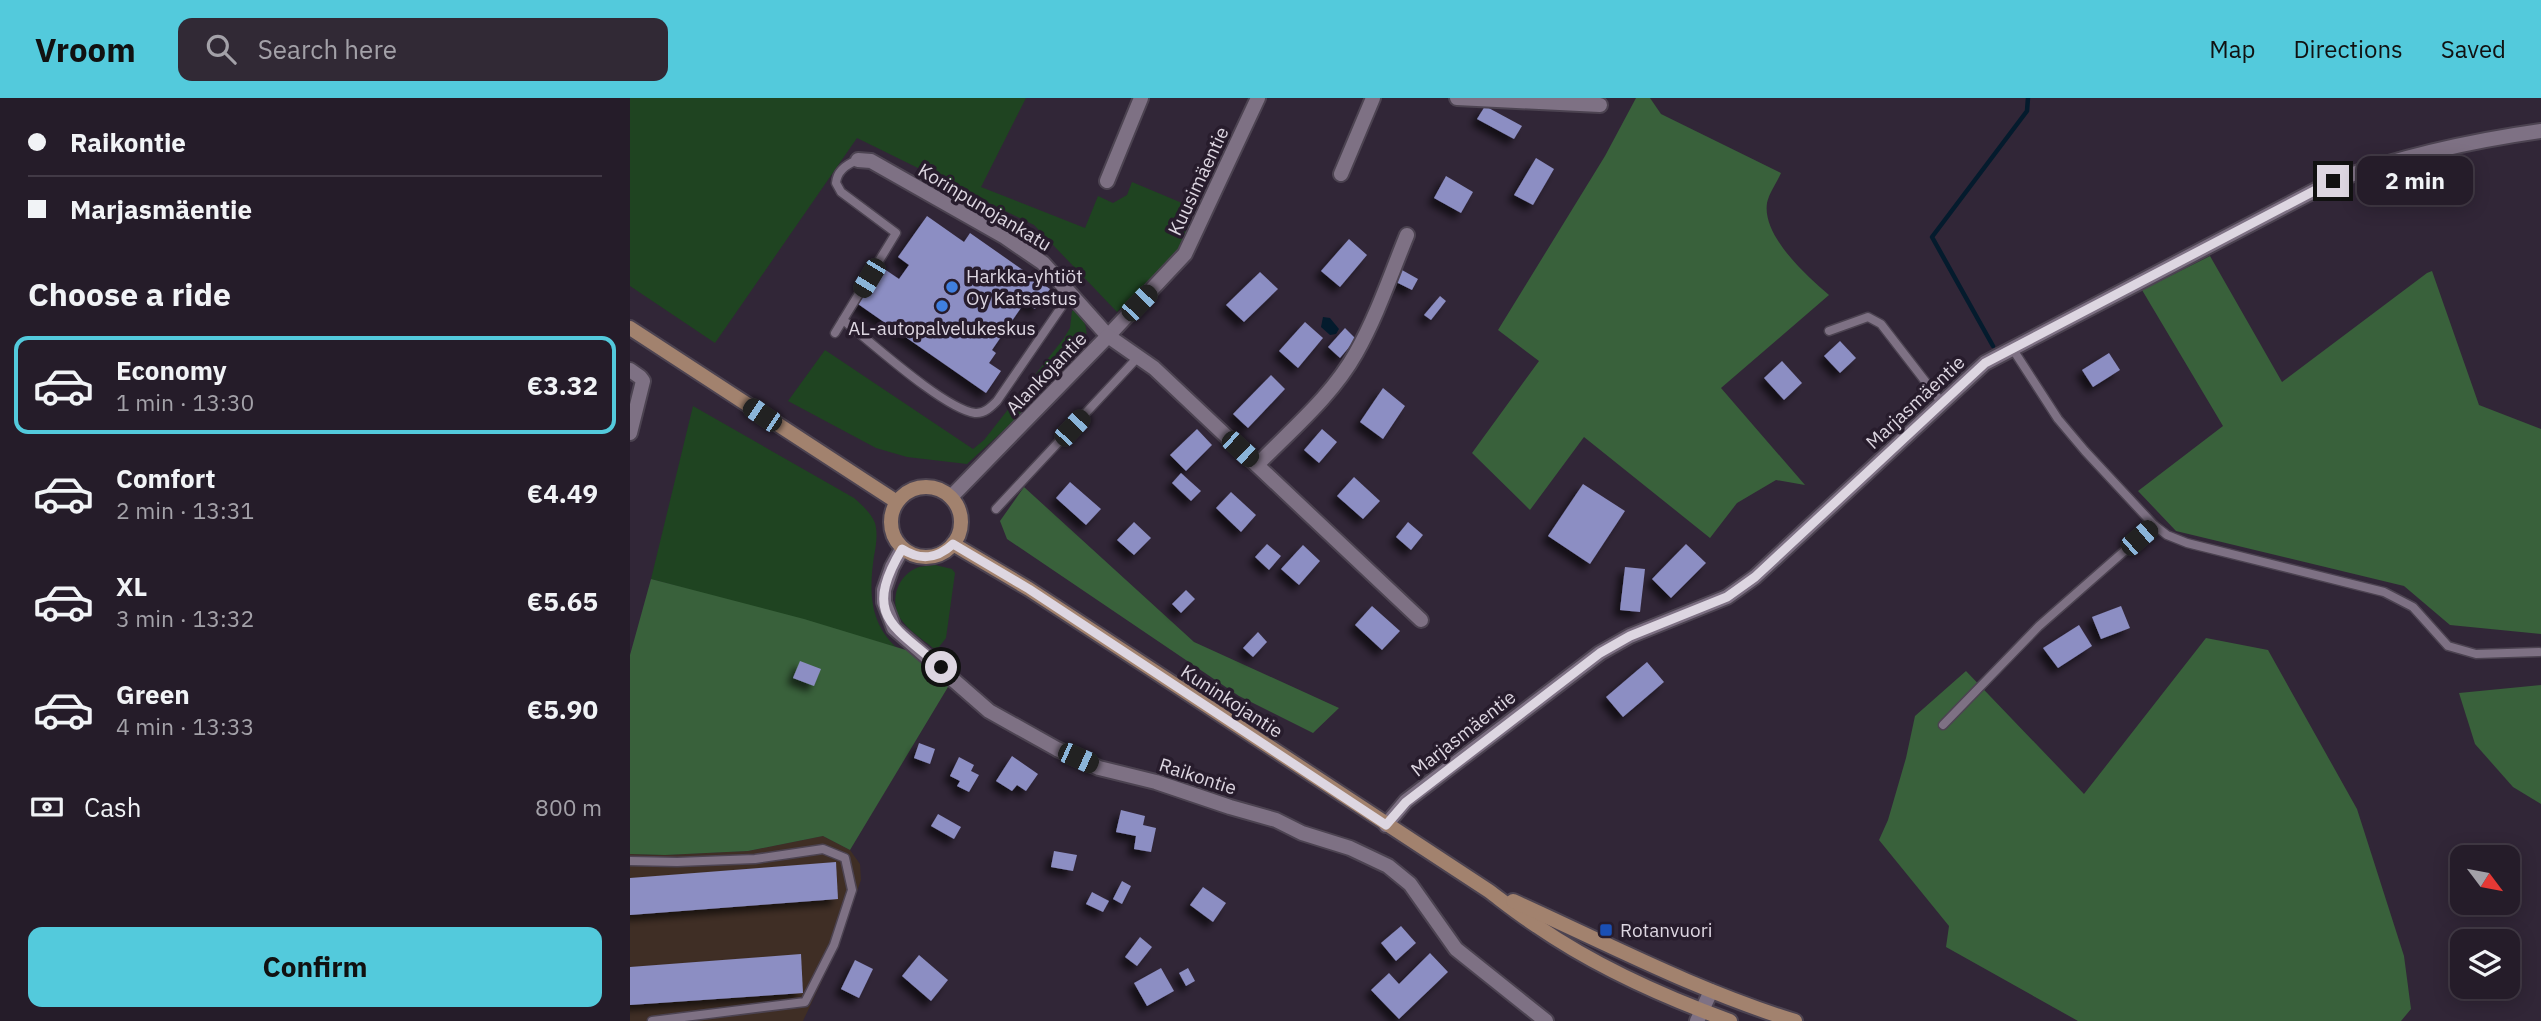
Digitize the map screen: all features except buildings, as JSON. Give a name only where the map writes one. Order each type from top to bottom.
[{"type":"main road","points":[[630,328],[897,502]]},
{"type":"main road","points":[[929,487],[940,490],[951,498],[957,506],[961,525],[953,544],[945,552],[923,558],[902,549],[892,531],[890,521],[897,502],[917,488],[929,487]]},
{"type":"main road","name":"Kuninkojantie","points":[[953,544],[1029,589],[1489,891],[1538,927],[1700,1016],[1730,1021]]},
{"type":"main road","name":"Kuninkojantie","points":[[1489,891],[1609,948],[1711,991],[1795,1021]]},
{"type":"street","points":[[1107,181],[1141,98]]},
{"type":"street","name":"Kuusimäentie","points":[[1108,336],[1185,254],[1258,98]]},
{"type":"street","points":[[1341,174],[1373,98]]},
{"type":"street","points":[[1457,98],[1600,105]]},
{"type":"street","name":"Marjasmäentie","points":[[1386,825],[1406,802],[1600,653],[1630,636],[1727,597],[1755,577],[1985,363],[2333,181],[2382,163],[2499,137],[2541,131]]},
{"type":"street","name":"Korinpunojankatu","points":[[858,160],[872,161],[1005,237],[1043,263],[1108,336]]},
{"type":"street","points":[[1257,465],[1329,390],[1355,355],[1370,326],[1407,235]]},
{"type":"street","name":"Alankojantie","points":[[951,498],[1108,336],[1139,356],[1421,620]]},
{"type":"street","points":[[630,370],[643,381],[630,433]]},
{"type":"street","name":"Raikontie","points":[[902,549],[884,590],[884,602],[894,628],[989,710],[1099,768],[1156,782],[1276,820],[1350,848],[1388,866],[1410,884],[1456,949],[1546,1021]]},
{"type":"street","points":[[1700,1016],[1711,991]]},
{"type":"lane","points":[[835,332],[896,233],[841,192],[836,183],[847,164],[858,160]]},
{"type":"lane","points":[[843,320],[922,384],[959,407],[978,413],[988,410],[998,401],[1071,293]]},
{"type":"lane","points":[[1829,331],[1868,317],[1881,324],[1942,402]]},
{"type":"lane","points":[[2012,348],[2059,419],[2154,525],[2167,535],[2187,543],[2384,592],[2413,607],[2448,646],[2476,654],[2539,652]]},
{"type":"lane","points":[[996,509],[1139,356]]},
{"type":"lane","points":[[1943,725],[2039,626],[2154,525]]},
{"type":"lane","points":[[630,861],[755,859],[823,849],[845,858],[852,890],[834,945],[805,1002],[652,1021]]},
{"type":"shaded area","points":[[823,836],[850,850],[860,864],[861,880],[834,955],[803,1021],[630,1021],[630,854],[748,851]]},
{"type":"green space","points":[[630,98],[1026,98],[981,187],[1085,228],[1098,196],[1113,203],[1127,195],[1132,182],[1194,208],[1182,251],[1117,312],[1034,225],[857,138],[715,343],[630,286]]},
{"type":"green space","points":[[1636,98],[1650,98],[1661,114],[1781,173],[1767,203],[1771,228],[1787,254],[1829,295],[1721,388],[1805,485],[1776,480],[1737,503],[1710,538],[1584,437],[1530,510],[1472,453],[1539,361],[1498,330],[1605,156]]},
{"type":"green space","points":[[2210,256],[2282,382],[2432,271],[2479,405],[2541,429],[2541,634],[2450,625],[2404,586],[2176,531],[2138,491],[2223,426],[2142,290]]},
{"type":"green space","points":[[1074,310],[1086,328],[1086,339],[1081,350],[1028,408],[967,464],[907,457],[876,448],[788,401],[825,350],[973,449],[984,440],[1064,338],[1070,328]]},
{"type":"green space","points":[[693,406],[854,498],[869,513],[876,531],[872,569],[873,605],[880,627],[896,647],[651,579]]},
{"type":"green space","points":[[1024,487],[1194,642],[1339,708],[1313,733],[1239,696],[1007,539],[1000,521]]},
{"type":"green space","points":[[935,565],[952,569],[955,573],[946,638],[939,647],[933,648],[903,622],[895,603],[898,588],[906,575],[919,567]]},
{"type":"green space","points":[[651,579],[804,619],[929,657],[954,677],[850,850],[823,836],[748,851],[630,854],[630,655]]},
{"type":"green space","points":[[2206,638],[2268,650],[2357,809],[2404,956],[2411,1009],[2401,1021],[2078,1021],[1946,947],[1949,926],[1879,840],[1888,820],[1906,758],[1915,716],[1966,671],[2084,794]]},
{"type":"green space","points":[[2541,685],[2541,804],[2513,787],[2475,744],[2459,693]]},
{"type":"water","points":[[1323,317],[1330,318],[1339,329],[1336,334],[1330,335],[1321,327]]},
{"type":"waterway","points":[[1993,346],[1932,237],[2027,111],[2028,98]]},
{"type":"place","name":"Harkka-yhtiöt Oy Katsastus","points":[[952,287]]},
{"type":"place","name":"AL-autopalvelukeskus","points":[[942,306]]},
{"type":"place","name":"Rotanvuori","points":[[1606,930]]},
{"type":"route","points":[[941,667],[902,636],[888,616],[884,590],[902,549],[923,558],[945,552],[953,544],[1029,589],[1386,825],[1406,802],[1600,653],[1630,636],[1698,606],[1727,597],[1755,577],[1985,363],[2333,181]]}]
